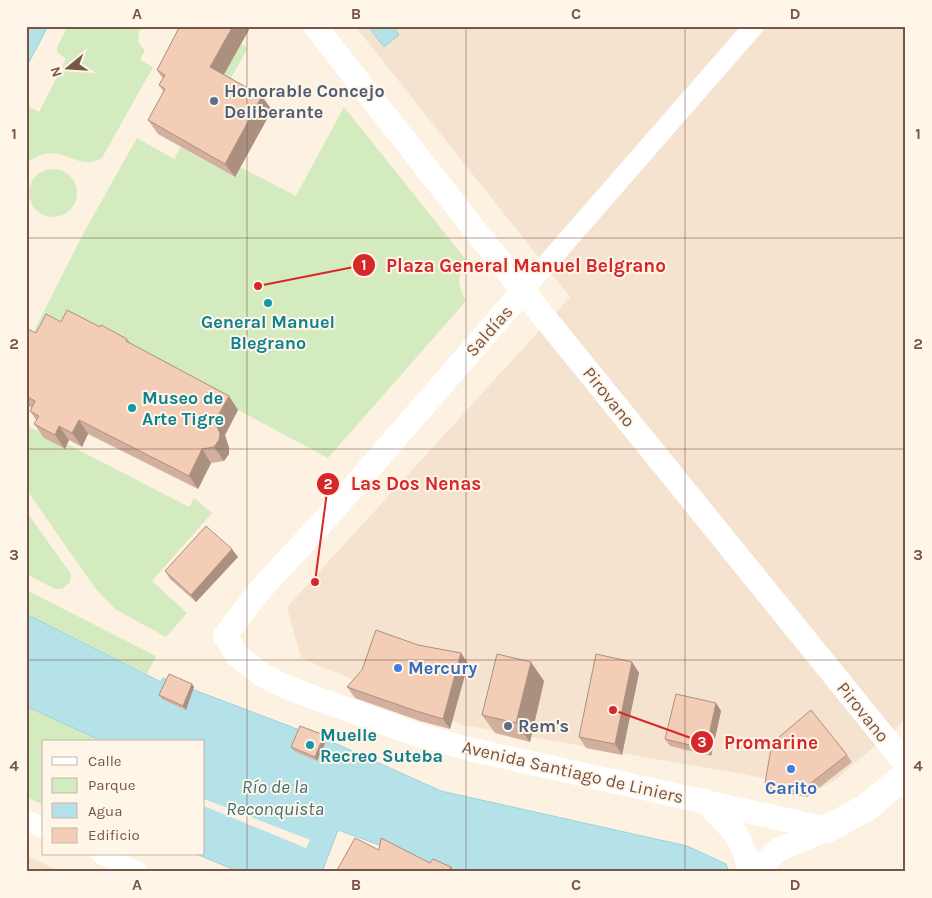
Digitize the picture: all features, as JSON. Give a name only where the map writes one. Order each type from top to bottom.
[{"type":"main road","points":[[828,829],[866,808],[906,775]]},
{"type":"street","name":"Pirovano","points":[[316,26],[523,291],[906,764]]},
{"type":"street","name":"Saldías","points":[[225,636],[261,589],[329,515],[754,26]]},
{"type":"street","name":"Avenida Santiago de Liniers","points":[[225,636],[238,656],[262,675],[288,688],[418,735],[473,750],[828,829]]},
{"type":"street","points":[[705,801],[738,835],[746,856],[748,872]]},
{"type":"street","points":[[26,820],[42,827]]},
{"type":"street","points":[[755,872],[778,850],[828,829]]},
{"type":"street","points":[[103,856],[117,867],[138,872]]},
{"type":"shaded area","points":[[355,26],[906,26],[906,720],[835,780],[821,788],[463,725],[301,658],[287,607],[570,297]]},
{"type":"shaded area","points":[[26,855],[61,872],[26,872]]},
{"type":"green space","points":[[68,26],[136,26],[140,29],[139,43],[145,50],[140,60],[153,67],[102,158],[92,162],[83,162],[58,154],[49,154],[38,156],[26,164],[26,109],[28,106],[39,112],[66,59],[57,52],[57,47]]},
{"type":"green space","points":[[241,44],[248,48],[227,85],[220,81]]},
{"type":"green space","points":[[344,107],[467,261],[459,281],[466,301],[328,458],[135,355],[30,339],[84,232],[137,138],[174,159],[181,147],[234,177],[240,167],[296,196]]},
{"type":"green space","points":[[48,169],[58,169],[70,176],[77,188],[77,198],[70,210],[58,217],[48,217],[40,213],[33,206],[29,198],[29,188],[33,180],[40,173]]},
{"type":"green space","points":[[26,425],[46,435],[44,438],[64,449],[67,444],[189,507],[194,498],[212,513],[152,581],[187,613],[166,637],[115,609],[95,588],[26,489]]},
{"type":"green space","points":[[26,511],[71,574],[70,582],[62,589],[55,589],[26,574]]},
{"type":"green space","points":[[26,590],[156,656],[147,674],[26,614]]},
{"type":"green space","points":[[26,706],[100,740],[42,740],[42,804],[26,797]]},
{"type":"water","points":[[26,26],[48,26],[26,68]]},
{"type":"water","points":[[368,26],[393,26],[399,35],[384,47]]},
{"type":"water","name":"Río de la Reconquista","points":[[26,614],[161,682],[163,678],[339,745],[441,791],[687,846],[726,864],[729,872],[454,872],[338,830],[322,872],[240,872],[201,856],[205,856],[205,740],[100,740],[26,706]]},
{"type":"pier","points":[[205,799],[310,840],[306,848],[205,806]]},
{"type":"building","name":"Honorable Concejo Deliberante","points":[[180,26],[233,26],[210,67],[262,96],[225,164],[148,120],[165,89],[159,85],[165,75],[157,70]]},
{"type":"building","name":"Museo de Arte Tigre","points":[[67,310],[100,327],[101,325],[127,339],[126,341],[229,396],[215,421],[220,434],[219,440],[214,447],[202,449],[189,476],[79,420],[72,433],[59,426],[55,435],[34,424],[39,416],[30,411],[35,401],[26,396],[26,328],[36,333],[46,314],[61,322]]},
{"type":"building","points":[[206,526],[232,549],[191,595],[165,571]]},
{"type":"building","points":[[376,630],[418,645],[461,653],[443,719],[347,687],[362,670]]},
{"type":"building","points":[[497,654],[531,662],[516,723],[482,715]]},
{"type":"building","points":[[596,654],[632,662],[615,744],[579,737]]},
{"type":"building","points":[[169,674],[192,684],[183,706],[159,695]]},
{"type":"building","points":[[676,694],[716,703],[706,749],[665,739]]},
{"type":"building","points":[[811,710],[847,755],[802,790],[765,783],[772,743]]},
{"type":"building","name":"Muelle Recreo Suteba","points":[[300,726],[324,735],[315,757],[291,747]]},
{"type":"building","points":[[355,838],[379,850],[381,838],[430,863],[433,859],[451,867],[448,872],[336,872]]},
{"type":"place","name":"Honorable Concejo Deliberante","points":[[214,101]]},
{"type":"place","name":"Plaza General Manuel Belgrano","points":[[258,286]]},
{"type":"place","name":"General Manuel Blegrano","points":[[268,303]]},
{"type":"place","name":"Museo de Arte Tigre","points":[[132,408]]},
{"type":"place","name":"Las Dos Nenas","points":[[315,582]]},
{"type":"place","name":"Mercury","points":[[398,668]]},
{"type":"place","name":"Promarine","points":[[613,710]]},
{"type":"place","name":"Rem's","points":[[508,726]]},
{"type":"place","name":"Muelle Recreo Suteba","points":[[310,745]]},
{"type":"place","name":"Carito","points":[[791,769]]}]
